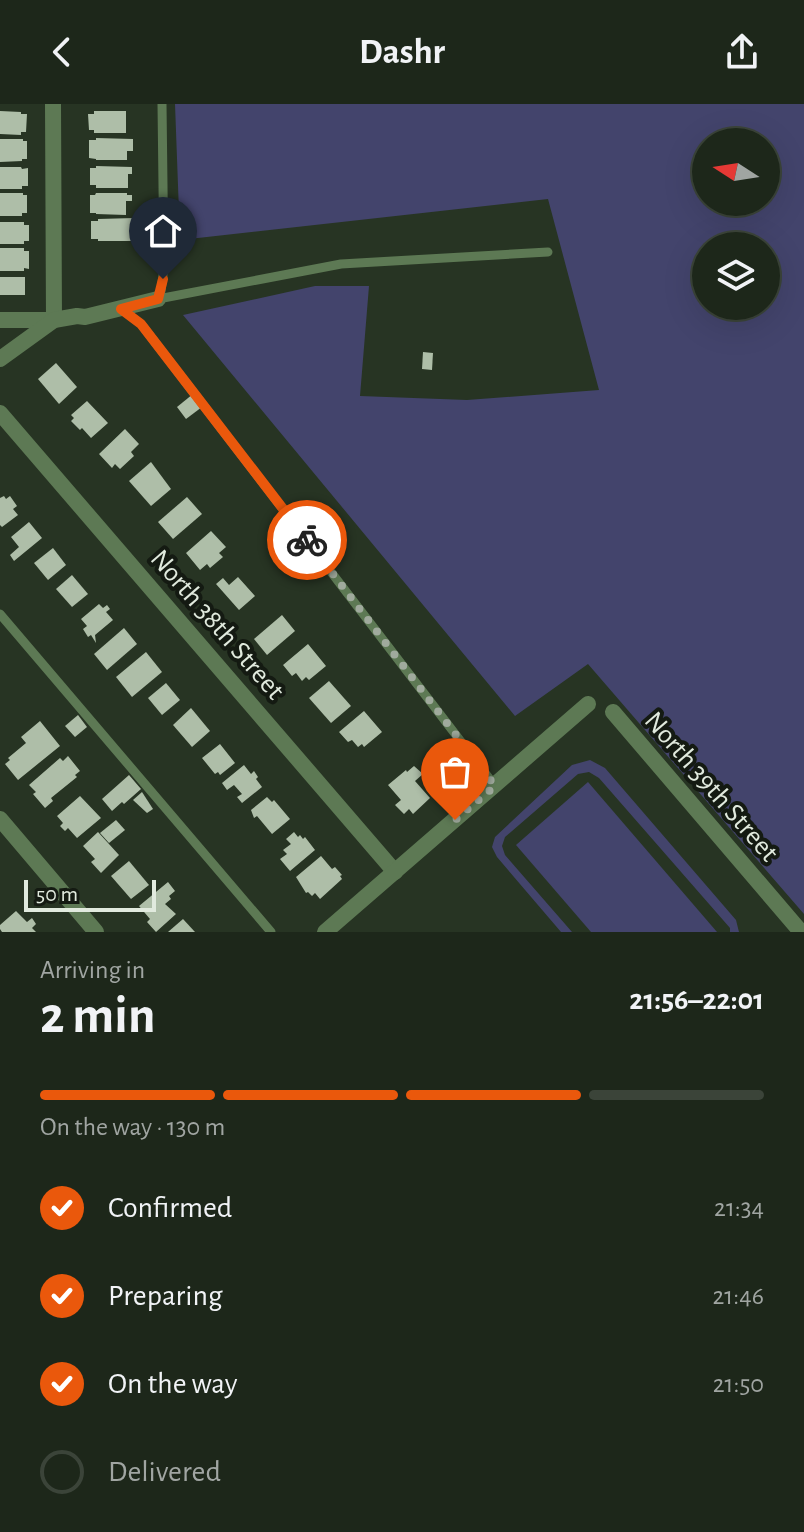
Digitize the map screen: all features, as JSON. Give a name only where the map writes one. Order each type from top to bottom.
[{"type":"street","points":[[53,104],[54,320]]},
{"type":"street","points":[[0,320],[85,317],[158,299]]},
{"type":"street","points":[[0,359],[54,320]]},
{"type":"street","name":"North 38th Street","points":[[0,413],[395,872]]},
{"type":"street","points":[[325,932],[588,704]]},
{"type":"street","name":"North 39th Street","points":[[613,712],[801,932]]},
{"type":"street","points":[[0,819],[96,932]]},
{"type":"lane","points":[[158,299],[164,267],[162,104]]},
{"type":"lane","points":[[158,299],[341,264],[548,252]]},
{"type":"lane","points":[[121,309],[141,324],[495,786]]},
{"type":"lane","points":[[0,614],[271,932]]},
{"type":"shaded area","points":[[175,104],[804,104],[804,914],[588,664],[515,716],[183,315],[315,286],[369,286],[360,396],[467,400],[599,390],[548,199],[180,240]]},
{"type":"shaded area","points":[[590,760],[605,768],[736,920],[739,932],[730,932],[730,928],[599,778],[589,772],[578,774],[505,837],[502,846],[505,855],[572,932],[561,932],[497,857],[492,847],[495,837],[572,765]]},
{"type":"shaded area","points":[[588,782],[717,932],[591,932],[516,845]]},
{"type":"building","points":[[0,111],[27,114],[26,132],[21,132],[21,135],[0,134]]},
{"type":"building","points":[[94,111],[126,111],[126,133],[94,133],[94,130],[89,130],[88,114],[94,114]]},
{"type":"building","points":[[0,139],[27,141],[27,159],[0,162]]},
{"type":"building","points":[[133,139],[133,151],[127,151],[127,160],[89,158],[89,140]]},
{"type":"building","points":[[0,167],[28,168],[28,186],[0,189]]},
{"type":"building","points":[[132,167],[132,174],[128,174],[128,188],[96,188],[96,185],[90,185],[90,168]]},
{"type":"building","points":[[0,193],[27,195],[27,213],[22,213],[22,216],[0,216]]},
{"type":"building","points":[[90,195],[132,195],[132,201],[126,201],[126,215],[90,213]]},
{"type":"building","points":[[134,218],[136,241],[91,239],[91,221]]},
{"type":"building","points":[[146,218],[156,218],[155,241],[145,240]]},
{"type":"building","points":[[0,222],[24,222],[24,225],[29,225],[29,241],[24,241],[24,244],[0,244]]},
{"type":"building","points":[[0,248],[24,248],[24,251],[29,251],[29,269],[0,271]]},
{"type":"building","points":[[0,277],[25,277],[25,295],[0,295]]},
{"type":"building","points":[[423,352],[433,353],[432,370],[422,369]]},
{"type":"building","points":[[56,363],[77,387],[59,404],[38,379]]},
{"type":"building","points":[[193,394],[202,407],[186,419],[177,407]]},
{"type":"building","points":[[87,401],[108,423],[91,438],[71,421],[74,418],[71,415]]},
{"type":"building","points":[[125,429],[139,444],[131,452],[134,456],[120,469],[115,464],[112,468],[99,454]]},
{"type":"building","points":[[151,462],[171,489],[151,506],[129,481]]},
{"type":"building","points":[[4,496],[6,499],[10,496],[17,506],[13,509],[18,515],[2,527],[0,498]]},
{"type":"building","points":[[187,497],[202,514],[173,539],[158,522]]},
{"type":"building","points":[[29,522],[42,538],[14,561],[10,555],[19,547],[11,537]]},
{"type":"building","points":[[211,531],[226,547],[219,553],[223,557],[210,568],[207,564],[200,570],[186,553]]},
{"type":"building","points":[[53,548],[66,565],[48,580],[34,563]]},
{"type":"building","points":[[72,575],[88,594],[72,607],[56,589]]},
{"type":"building","points":[[238,577],[255,596],[239,610],[216,584],[223,578],[229,585]]},
{"type":"building","points":[[99,604],[103,608],[107,605],[110,609],[106,612],[113,620],[95,635],[96,643],[83,629],[87,626],[81,619]]},
{"type":"building","points":[[282,615],[295,631],[267,655],[254,639]]},
{"type":"building","points":[[124,628],[137,644],[107,670],[94,654]]},
{"type":"building","points":[[308,644],[326,666],[309,680],[306,677],[302,681],[296,673],[292,676],[283,665]]},
{"type":"building","points":[[146,652],[162,672],[132,697],[116,677]]},
{"type":"building","points":[[329,681],[351,706],[331,723],[309,698]]},
{"type":"building","points":[[166,683],[180,700],[162,715],[148,698]]},
{"type":"building","points":[[191,708],[210,731],[192,747],[173,725]]},
{"type":"building","points":[[364,711],[382,732],[364,747],[362,744],[358,747],[339,732]]},
{"type":"building","points":[[78,715],[87,727],[75,737],[65,726]]},
{"type":"building","points":[[40,721],[60,746],[18,780],[5,764],[26,743],[21,737]]},
{"type":"building","points":[[220,744],[235,763],[220,775],[218,772],[215,774],[202,758]]},
{"type":"building","points":[[68,756],[80,771],[51,798],[53,801],[45,808],[29,785],[60,758],[63,761]]},
{"type":"building","points":[[244,765],[251,774],[254,771],[262,787],[242,803],[237,797],[242,794],[234,785],[227,790],[222,783]]},
{"type":"building","points":[[414,766],[423,774],[415,781],[430,798],[413,814],[409,809],[404,814],[395,805],[401,800],[388,785]]},
{"type":"building","points":[[129,775],[141,789],[112,811],[102,799]]},
{"type":"building","points":[[142,792],[153,809],[147,813],[133,800]]},
{"type":"building","points":[[80,796],[101,818],[77,838],[68,828],[65,831],[60,826],[63,823],[57,816]]},
{"type":"building","points":[[267,797],[272,802],[274,800],[290,819],[272,834],[257,816],[254,818],[251,810]]},
{"type":"building","points":[[116,820],[125,830],[109,843],[100,833]]},
{"type":"building","points":[[98,832],[119,855],[101,873],[91,862],[95,859],[83,846]]},
{"type":"building","points":[[294,832],[298,837],[305,837],[315,850],[290,871],[280,859],[287,854],[283,850],[291,844],[286,839]]},
{"type":"building","points":[[321,856],[332,869],[335,867],[342,879],[320,899],[315,893],[312,896],[306,893],[296,877]]},
{"type":"building","points":[[129,861],[149,885],[131,899],[111,876]]},
{"type":"building","points":[[168,882],[175,891],[165,904],[176,914],[156,932],[139,906]]},
{"type":"building","points":[[16,911],[27,922],[32,918],[36,924],[32,928],[36,932],[2,932],[0,925]]},
{"type":"building","points":[[183,919],[195,932],[168,932]]},
{"type":"way so far","points":[[307,540],[495,786],[455,820]]},
{"type":"route","points":[[163,279],[158,299],[121,309],[141,324],[307,540]]}]
